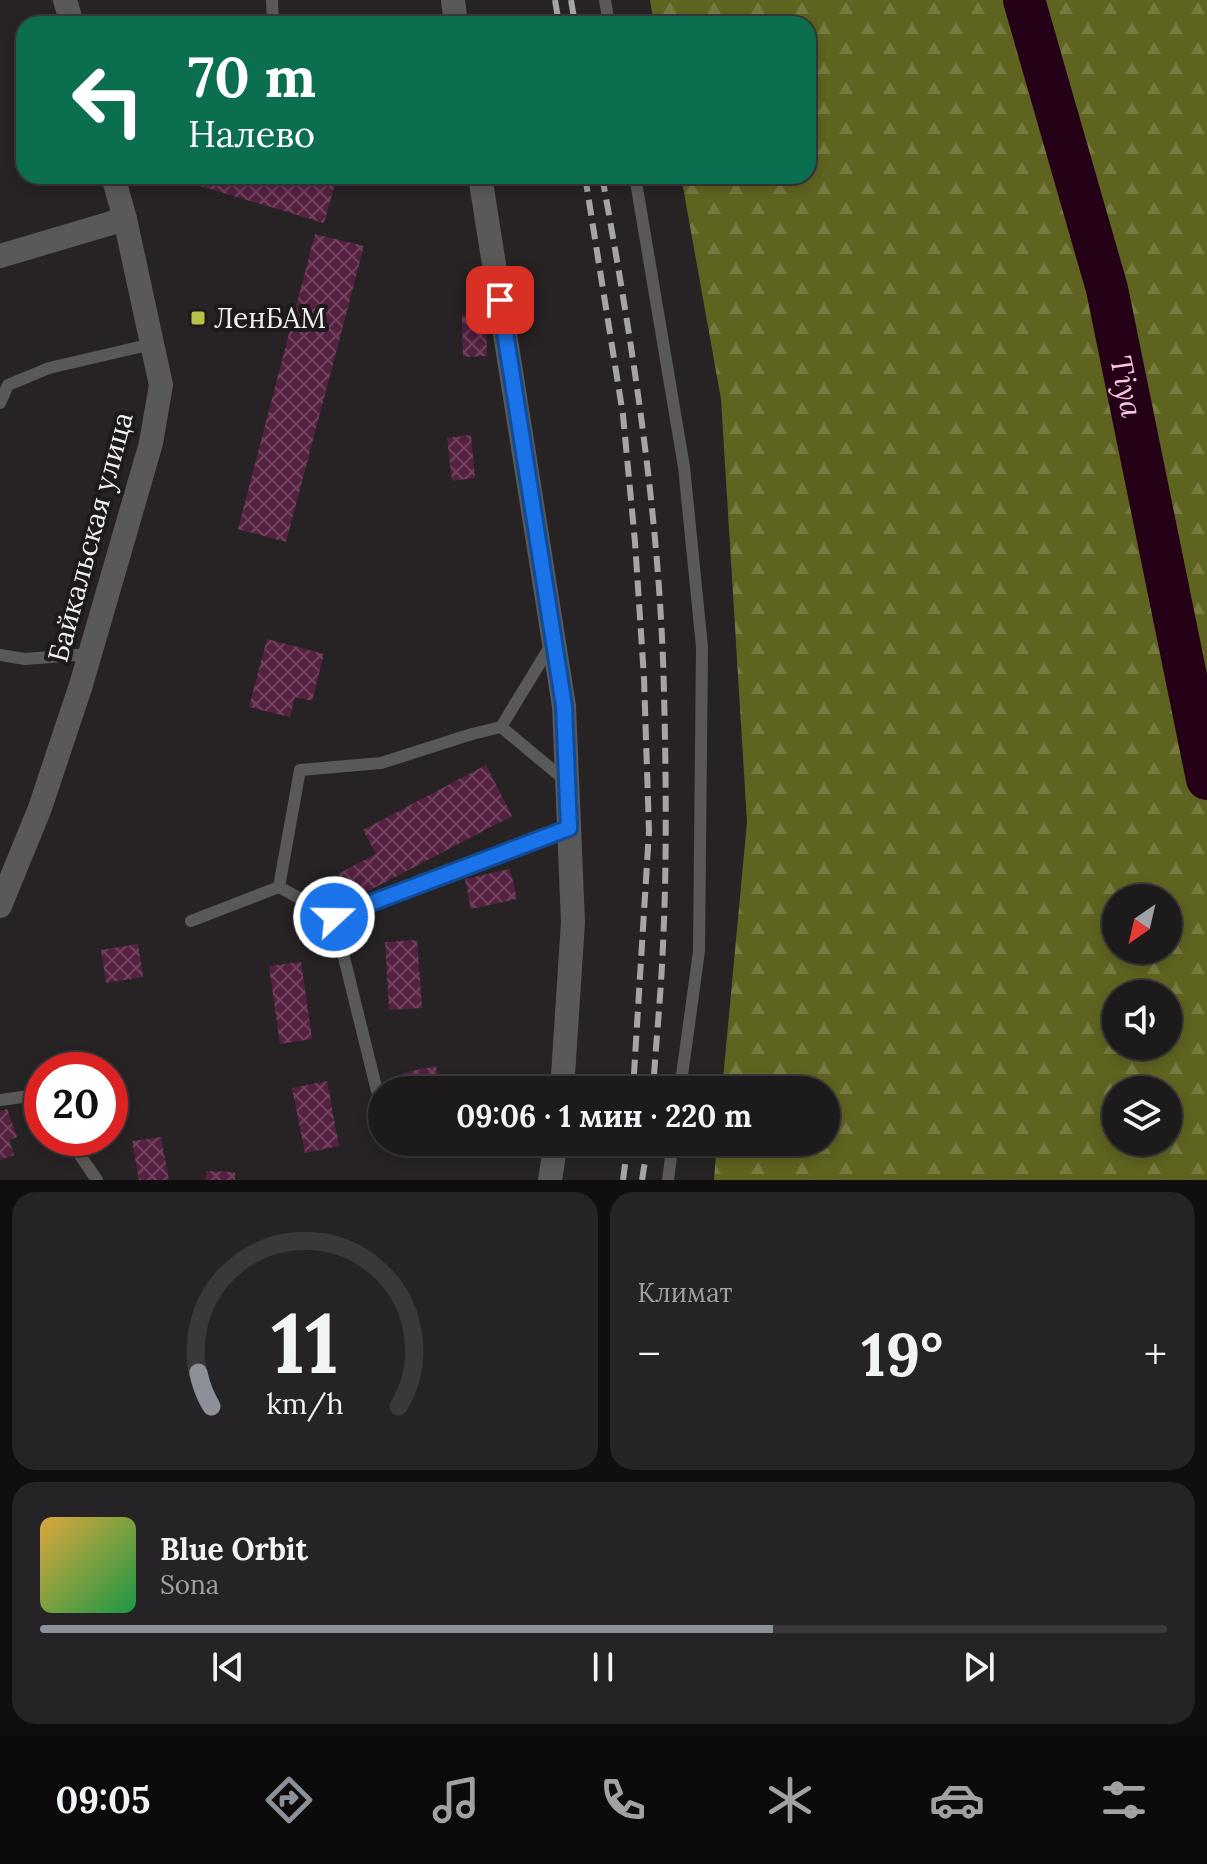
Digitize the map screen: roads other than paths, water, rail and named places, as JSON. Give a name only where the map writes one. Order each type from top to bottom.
[{"type":"street","name":"Байкальская улица","points":[[0,906],[40,808],[90,654],[151,443],[161,385],[115,184]]},
{"type":"street","points":[[481,184],[564,706],[573,922],[563,1076]]},
{"type":"street","points":[[0,256],[125,219]]},
{"type":"street","points":[[550,1180],[554,1156]]},
{"type":"lane","points":[[636,184],[684,467],[702,647],[699,951],[682,1076]]},
{"type":"lane","points":[[0,403],[8,385],[49,368],[152,344]]},
{"type":"lane","points":[[279,887],[300,770],[381,763],[501,727],[554,642]]},
{"type":"lane","points":[[0,655],[25,659],[90,654]]},
{"type":"lane","points":[[501,727],[567,782]]},
{"type":"lane","points":[[334,917],[569,828]]},
{"type":"lane","points":[[191,921],[279,887],[334,917],[373,1076]]},
{"type":"lane","points":[[0,1100],[24,1097]]},
{"type":"lane","points":[[80,1156],[97,1180]]},
{"type":"lane","points":[[668,1180],[671,1156]]},
{"type":"waterway","name":"Tiya","points":[[1024,0],[1107,289],[1207,779]]},
{"type":"railway","points":[[555,0],[558,16]]},
{"type":"railway","points":[[571,0],[574,16]]},
{"type":"railway","points":[[586,184],[623,415],[644,678],[649,831],[634,1076]]},
{"type":"railway","points":[[603,184],[643,432],[661,627],[665,882],[654,1076]]},
{"type":"railway","points":[[623,1180],[626,1156]]},
{"type":"railway","points":[[642,1180],[646,1156]]},
{"type":"place","name":"ЛенБАМ","points":[[198,318]]}]
